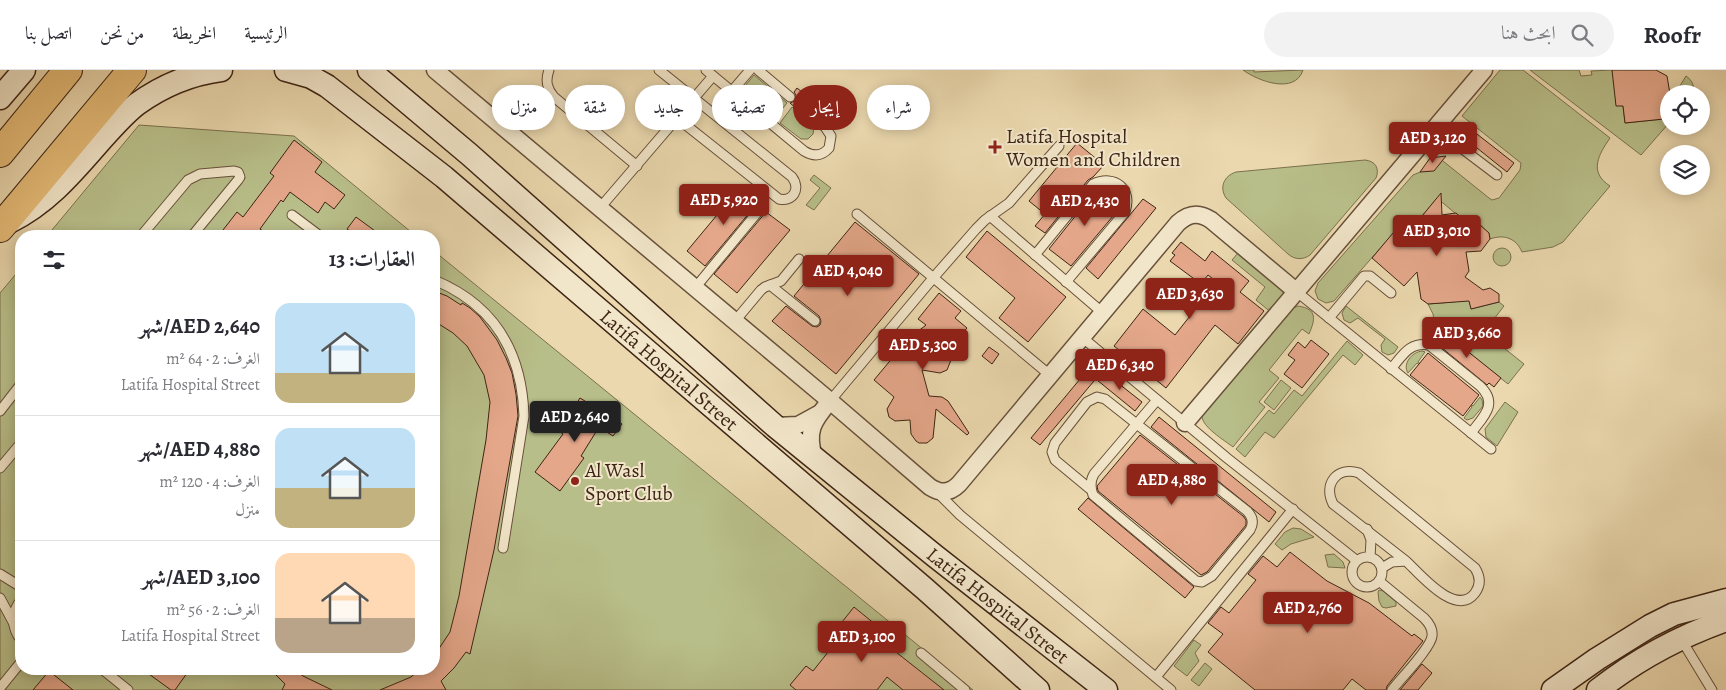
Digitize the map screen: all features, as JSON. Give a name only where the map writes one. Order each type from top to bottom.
[{"type":"highway","points":[[0,153],[68,70]]},
{"type":"highway","points":[[1,227],[132,70]]},
{"type":"main road","points":[[1,227],[43,202],[61,186],[116,124],[136,105],[160,90],[185,78],[221,70]]},
{"type":"main road","name":"Latifa Hospital Street","points":[[286,70],[311,77],[327,86],[444,177],[932,595],[1035,689]]},
{"type":"main road","name":"Latifa Hospital Street","points":[[369,70],[470,155],[775,426],[935,556],[1106,690]]},
{"type":"main road","points":[[0,98],[15,72]]},
{"type":"main road","points":[[444,177],[442,172],[443,163],[449,155],[460,151],[470,155]]},
{"type":"main road","points":[[1553,690],[1597,659],[1650,626],[1674,614],[1726,600]]},
{"type":"main road","points":[[1598,690],[1631,667],[1681,639],[1726,620]]},
{"type":"street","points":[[435,70],[735,321],[825,407],[936,491],[948,492],[954,489],[1178,223],[1189,215],[1196,214],[1211,220],[1297,292]]},
{"type":"street","points":[[1186,423],[1484,70]]},
{"type":"street","points":[[775,426],[798,425],[811,419],[825,407]]},
{"type":"street","points":[[814,458],[811,447],[811,430],[814,422],[825,407]]},
{"type":"lane","points":[[549,70],[546,85],[554,97],[637,166]]},
{"type":"lane","points":[[659,70],[677,85]]},
{"type":"lane","points":[[737,85],[750,70]]},
{"type":"lane","points":[[758,70],[790,97]]},
{"type":"lane","points":[[702,85],[709,72],[725,85]]},
{"type":"lane","points":[[692,130],[779,199],[784,200],[795,194],[796,182],[792,177],[702,105]]},
{"type":"lane","points":[[1436,128],[1497,175]]},
{"type":"lane","points":[[599,209],[667,130]]},
{"type":"lane","points":[[779,130],[804,151],[815,156],[820,155],[829,148],[831,136],[827,130]]},
{"type":"lane","points":[[825,407],[981,224],[1009,203],[1059,146]]},
{"type":"lane","points":[[146,230],[188,180],[200,174],[238,172],[240,178],[197,230]]},
{"type":"lane","points":[[1035,255],[1094,184],[1107,180],[1120,185],[1127,198],[1125,212],[1066,282]]},
{"type":"lane","points":[[695,288],[761,208]]},
{"type":"lane","points":[[857,214],[1051,376]]},
{"type":"lane","points":[[292,215],[312,230]]},
{"type":"lane","points":[[990,216],[1103,313]]},
{"type":"lane","points":[[735,321],[761,290],[781,281],[799,259]]},
{"type":"lane","points":[[1328,318],[1364,276],[1370,276],[1391,293]]},
{"type":"lane","points":[[440,283],[472,302],[487,316],[501,332],[512,352],[519,372],[524,394],[524,416],[503,548]]},
{"type":"lane","points":[[770,285],[815,321]]},
{"type":"lane","points":[[1297,292],[1491,449]]},
{"type":"lane","points":[[1083,338],[1292,510],[1356,560]]},
{"type":"lane","points":[[1392,369],[1413,346],[1420,344],[1429,345],[1480,386],[1486,391],[1489,405],[1487,412],[1471,433]]},
{"type":"lane","points":[[0,411],[15,392]]},
{"type":"lane","points":[[1094,398],[1105,399],[1250,514],[1252,522],[1250,530],[1212,576],[1202,582],[1196,581],[1097,500],[1090,489],[1055,460],[1052,452],[1055,444],[1087,402],[1094,398]]},
{"type":"lane","points":[[1090,489],[1090,481],[1094,474],[1157,400]]},
{"type":"lane","points":[[0,468],[15,450]]},
{"type":"lane","points":[[1352,471],[1359,473],[1413,516],[1475,568],[1479,586],[1472,596],[1461,601],[1454,601],[1444,595],[1406,561],[1338,508],[1330,498],[1331,484],[1339,474],[1352,471]]},
{"type":"lane","points":[[936,491],[960,515],[1171,690]]},
{"type":"lane","points":[[1156,677],[1292,510]]},
{"type":"lane","points":[[1367,529],[1371,540],[1370,556]]},
{"type":"lane","points":[[1370,556],[1379,563],[1382,572],[1379,581],[1367,587],[1355,582],[1351,573],[1356,560],[1370,556]]},
{"type":"lane","points":[[1382,568],[1392,562],[1406,561]]},
{"type":"lane","points":[[0,574],[15,584]]},
{"type":"lane","points":[[1379,581],[1429,623],[1432,635],[1428,647],[1392,690]]},
{"type":"lane","points":[[0,598],[14,624]]},
{"type":"lane","points":[[15,616],[15,631]]},
{"type":"lane","points":[[1681,639],[1712,690]]},
{"type":"lane","points":[[921,652],[965,690]]},
{"type":"lane","points":[[1,686],[15,669]]},
{"type":"lane","points":[[109,675],[128,690]]},
{"type":"green space","points":[[1243,70],[1254,70],[1254,72],[1303,70],[1299,78],[1292,82],[1276,84],[1258,78]]},
{"type":"green space","points":[[1500,70],[1523,70],[1610,138],[1599,157],[1597,169],[1603,181],[1610,186],[1563,242],[1553,247],[1522,252],[1516,243],[1509,238],[1490,239],[1489,233],[1480,225],[1474,229],[1437,198],[1413,227],[1404,221],[1334,301],[1326,303],[1318,299],[1315,291],[1318,283],[1413,175],[1440,164],[1438,157],[1489,198],[1492,200],[1499,198],[1520,170],[1521,163],[1462,116]]},
{"type":"green space","points":[[1530,70],[1579,70],[1581,76],[1592,75],[1591,71],[1612,70],[1623,106],[1625,123],[1660,119],[1660,133],[1641,155]]},
{"type":"green space","points":[[754,75],[766,85],[746,85]]},
{"type":"green space","points":[[1686,76],[1692,85],[1680,85]]},
{"type":"green space","points":[[783,100],[787,103],[783,108]]},
{"type":"green space","points":[[792,107],[793,130],[814,130],[813,134],[808,139],[801,139],[783,125],[783,119]]},
{"type":"green space","points":[[139,125],[294,136],[409,230],[52,230]]},
{"type":"green space","points":[[1365,160],[1372,162],[1376,166],[1376,178],[1310,255],[1305,258],[1296,258],[1288,254],[1226,198],[1223,190],[1224,182],[1228,176],[1236,172]]},
{"type":"green space","points":[[814,175],[831,188],[814,210],[806,205],[820,188],[810,180]]},
{"type":"green space","points":[[1502,248],[1508,251],[1511,257],[1508,263],[1502,266],[1496,263],[1493,257],[1496,251]]},
{"type":"green space","points":[[1238,253],[1281,288],[1284,295],[1272,313],[1256,300],[1265,287],[1232,260]]},
{"type":"green space","name":"Al Wasl Sport Club","points":[[440,256],[973,690],[0,690],[0,293],[15,275],[15,675],[440,675]]},
{"type":"green space","points":[[1469,298],[1471,309],[1499,302],[1504,306],[1484,332],[1524,364],[1508,384],[1435,326],[1433,314],[1428,304],[1454,302]]},
{"type":"green space","points":[[1298,306],[1312,312],[1313,324],[1309,334],[1302,329],[1269,370],[1279,378],[1259,402],[1265,407],[1233,447],[1209,429],[1202,416],[1291,309]]},
{"type":"green space","points":[[1346,306],[1398,347],[1394,353],[1388,355],[1382,352],[1381,345],[1385,339],[1358,318],[1350,323],[1344,320],[1342,313]]},
{"type":"green space","points":[[1347,341],[1363,355],[1355,365],[1343,355],[1274,438],[1265,432],[1245,457],[1236,449],[1269,410],[1274,414],[1294,390],[1302,396]]},
{"type":"green space","points":[[1422,351],[1425,352],[1418,362],[1473,406],[1480,397],[1483,406],[1473,418],[1467,420],[1464,418],[1472,407],[1417,363],[1408,373],[1406,370],[1407,362],[1412,356]]},
{"type":"green space","points":[[1281,380],[1291,388],[1274,410],[1264,402]]},
{"type":"green space","points":[[1505,402],[1518,412],[1497,446],[1486,437],[1485,429]]},
{"type":"green space","points":[[1293,528],[1301,529],[1314,537],[1291,544],[1282,550],[1275,544],[1285,532]]},
{"type":"green space","points":[[1334,554],[1343,562],[1345,568],[1328,567],[1325,555]]},
{"type":"green space","points":[[1379,590],[1396,602],[1396,606],[1382,607],[1379,601]]},
{"type":"green space","points":[[1194,640],[1201,645],[1195,653],[1199,661],[1187,676],[1174,666]]},
{"type":"green space","points":[[1205,663],[1212,669],[1199,686],[1191,680]]},
{"type":"building","points":[[1612,70],[1656,70],[1667,76],[1668,85],[1660,85],[1660,119],[1625,123],[1623,106],[1616,106]]},
{"type":"building","points":[[1468,127],[1514,163],[1507,172],[1462,136]]},
{"type":"building","points":[[294,140],[322,162],[315,172],[345,195],[334,209],[325,202],[318,213],[290,192],[283,202],[281,200],[260,229],[261,230],[223,230],[237,212],[243,217],[274,176],[270,173]]},
{"type":"building","points":[[1077,143],[1104,165],[1088,180],[1045,233],[1035,226],[1045,214],[1029,201]]},
{"type":"building","points":[[1446,156],[1434,171],[1420,172],[1430,158]]},
{"type":"building","points":[[742,185],[760,200],[705,266],[687,251]]},
{"type":"building","points":[[1100,188],[1120,204],[1119,209],[1071,266],[1049,249],[1097,189]]},
{"type":"building","points":[[1441,193],[1442,215],[1456,213],[1474,229],[1480,225],[1489,233],[1490,239],[1481,251],[1466,252],[1469,271],[1465,277],[1483,290],[1490,288],[1499,294],[1499,302],[1471,309],[1469,301],[1428,304],[1421,299],[1417,272],[1404,286],[1372,258],[1404,220],[1413,227]]},
{"type":"building","points":[[1143,199],[1156,208],[1098,279],[1086,268]]},
{"type":"building","points":[[766,212],[790,230],[737,293],[714,274]]},
{"type":"building","points":[[356,217],[374,230],[348,230],[347,229]]},
{"type":"building","points":[[855,222],[919,274],[836,374],[772,321],[786,306],[812,326],[817,327],[820,325],[819,316],[794,296]]},
{"type":"building","points":[[987,231],[1066,297],[1028,342],[999,318],[1015,298],[966,257]]},
{"type":"building","points":[[1181,242],[1205,261],[1212,251],[1249,281],[1240,292],[1264,311],[1238,344],[1215,325],[1166,388],[1114,346],[1143,309],[1175,335],[1201,302],[1212,310],[1227,290],[1208,275],[1201,284],[1170,261],[1175,255],[1172,253]]},
{"type":"building","points":[[440,293],[461,305],[462,303],[480,317],[497,340],[506,358],[512,373],[516,394],[518,416],[494,550],[470,654],[466,652],[441,681],[446,690],[380,690],[413,675],[440,675],[440,647],[450,632],[459,596],[486,440],[490,402],[484,375],[467,346],[453,333],[440,325]]},
{"type":"building","points":[[939,293],[961,311],[955,318],[967,328],[948,350],[951,360],[947,370],[940,373],[922,370],[929,396],[942,397],[948,401],[969,433],[967,435],[936,409],[933,438],[927,443],[919,443],[911,434],[910,420],[895,421],[889,417],[887,409],[894,397],[874,380],[894,356],[890,352],[897,343],[904,348],[912,336],[926,325],[918,319]]},
{"type":"building","points":[[1441,330],[1501,378],[1494,387],[1489,383],[1487,385],[1436,343],[1434,339]]},
{"type":"building","points":[[1311,340],[1329,354],[1302,388],[1284,374],[1295,360],[1288,355],[1298,342],[1305,348]]},
{"type":"building","points":[[989,347],[999,354],[992,364],[982,356]]},
{"type":"building","points":[[1428,353],[1479,395],[1463,416],[1410,375]]},
{"type":"building","points":[[1104,372],[1142,402],[1135,411],[1097,380]]},
{"type":"building","points":[[1085,373],[1094,381],[1040,445],[1031,438]]},
{"type":"building","points":[[580,398],[622,424],[613,436],[599,427],[581,456],[584,458],[560,491],[535,472],[563,434],[559,431]]},
{"type":"building","points":[[1159,417],[1276,512],[1269,522],[1151,427]]},
{"type":"building","points":[[1140,435],[1246,520],[1246,525],[1237,536],[1207,572],[1201,575],[1098,491],[1097,486]]},
{"type":"building","points":[[1088,498],[1194,587],[1185,598],[1078,509]]},
{"type":"building","points":[[1290,552],[1327,581],[1369,603],[1412,636],[1414,634],[1423,641],[1387,686],[1386,690],[1366,690],[1352,679],[1343,690],[1255,690],[1208,652],[1223,634],[1208,623],[1221,607],[1229,613],[1256,580],[1248,574],[1263,556],[1277,567]]},
{"type":"building","points":[[854,607],[892,638],[887,645],[944,690],[903,690],[887,677],[877,690],[796,690],[790,685],[806,666],[813,671],[848,627],[842,622]]},
{"type":"building","points":[[1422,664],[1432,673],[1418,690],[1400,690]]},
{"type":"building","points":[[46,675],[54,675],[73,690],[33,690]]},
{"type":"building","points":[[150,675],[186,675],[175,690],[171,690]]},
{"type":"building","points":[[276,675],[302,675],[332,690],[282,690],[285,684]]},
{"type":"place","name":"Latifa Hospital Women and Children","points":[[995,147]]},
{"type":"place","name":"Al Wasl Sport Club","points":[[575,481]]}]
